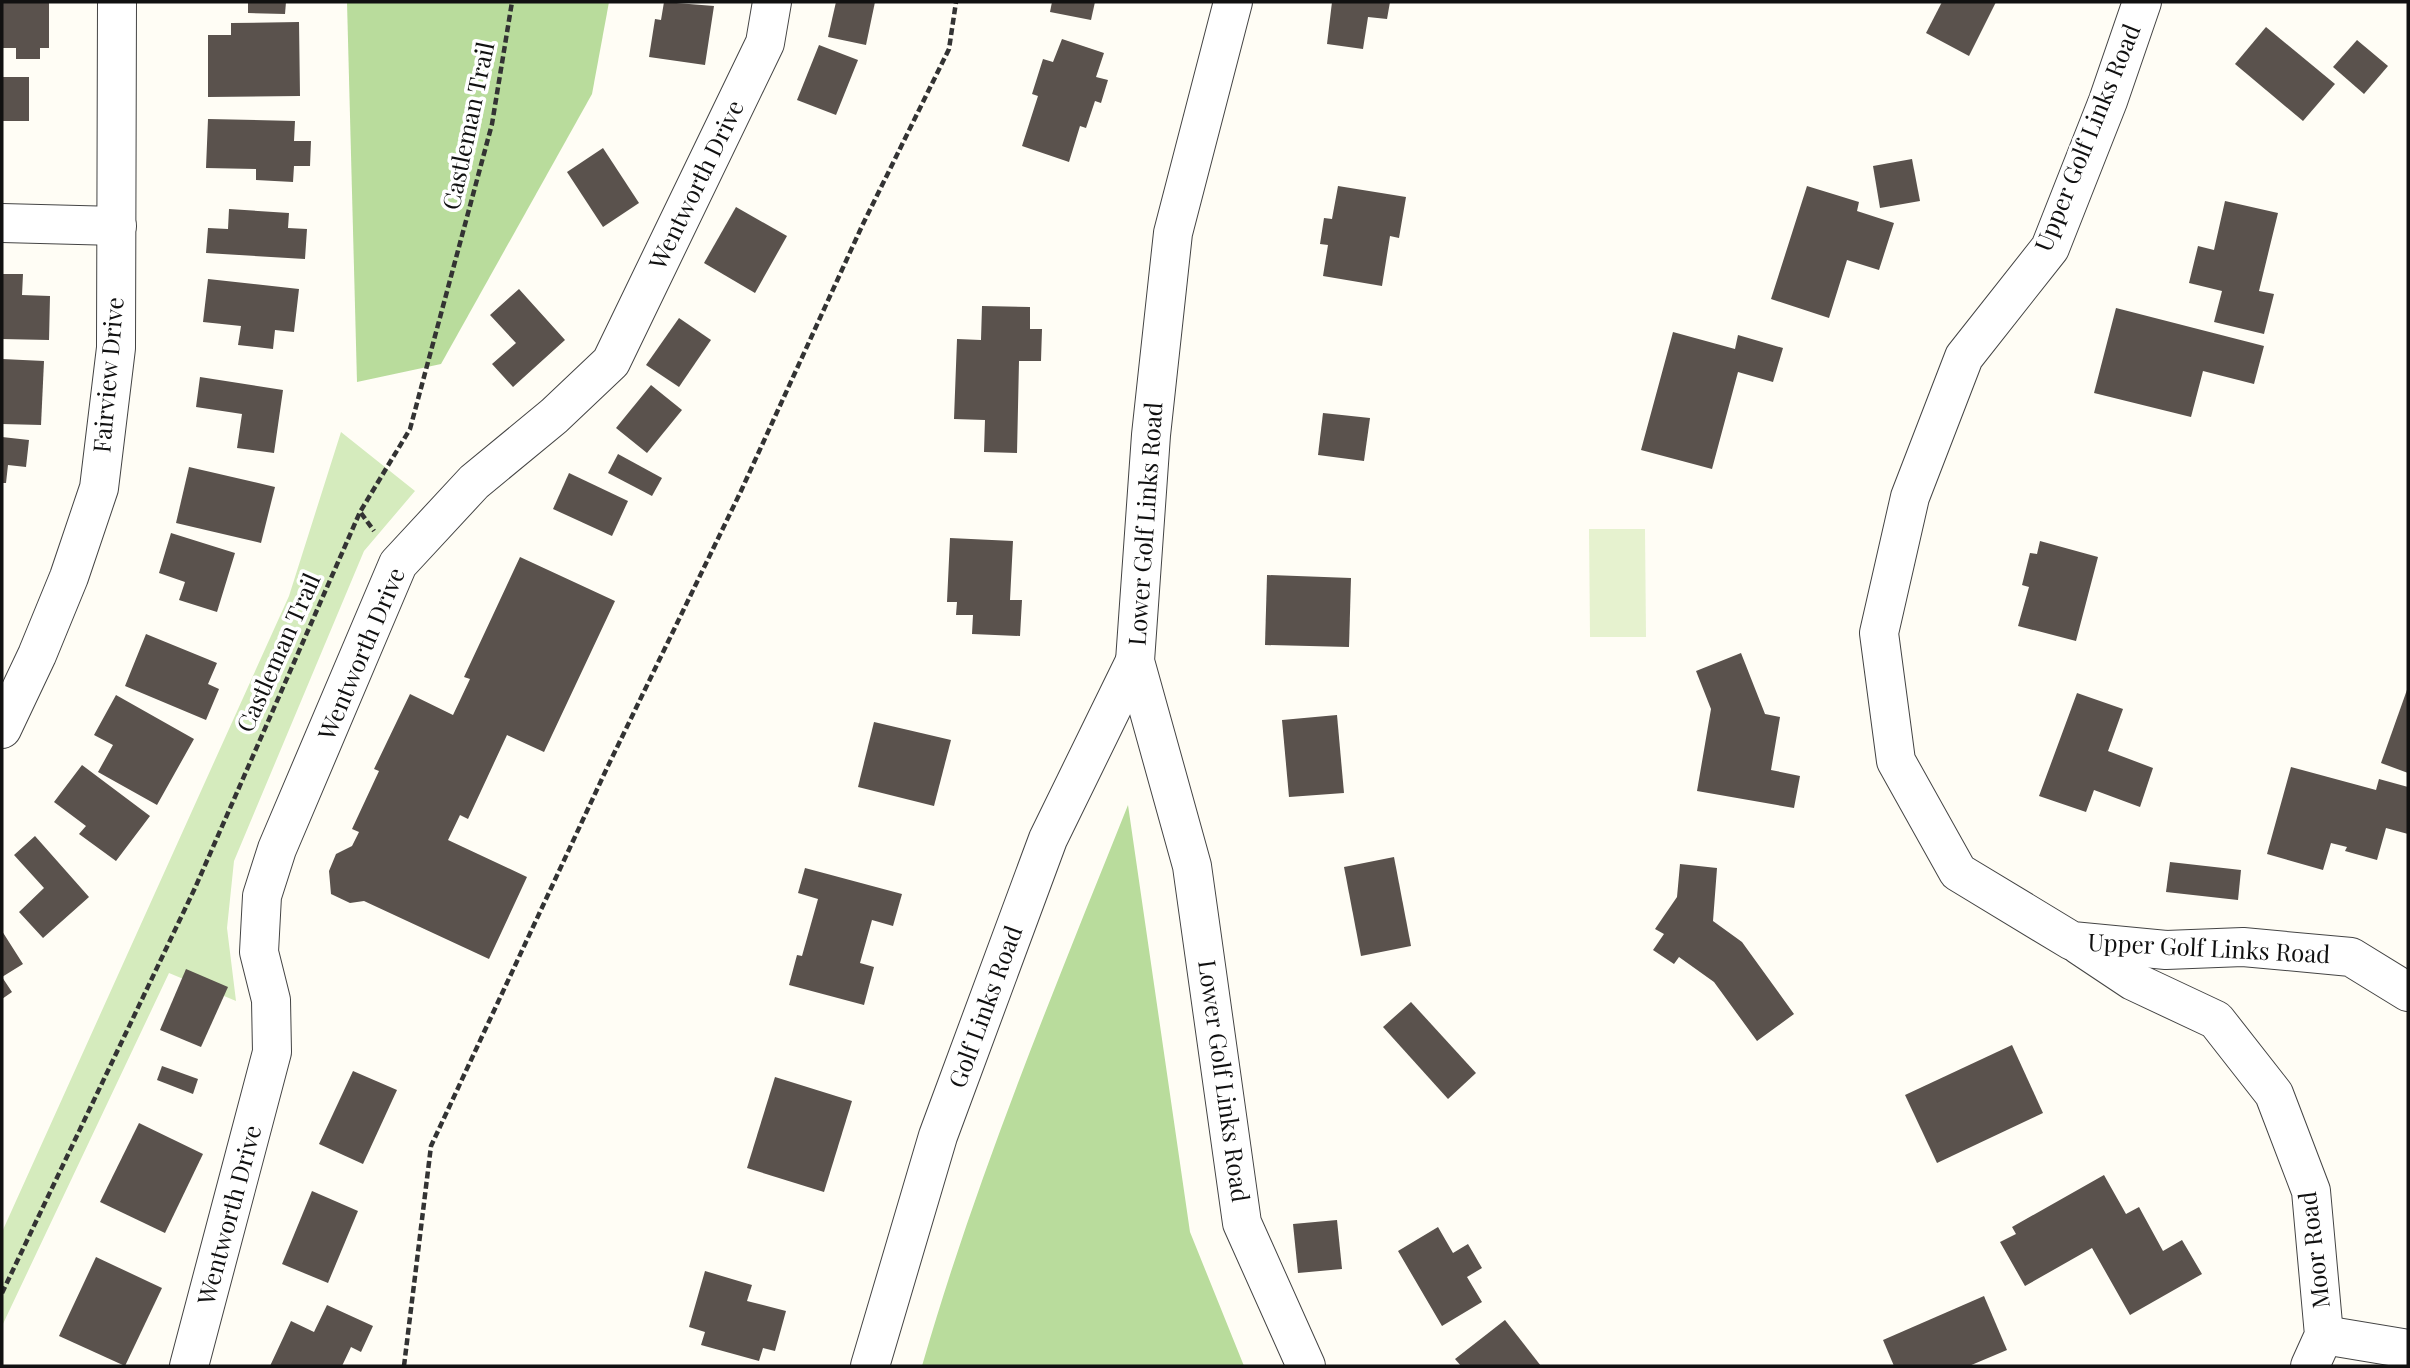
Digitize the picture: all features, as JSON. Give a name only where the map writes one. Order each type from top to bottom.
[{"type":"street","name":"Fairview Drive","points":[[2,729],[37,655],[69,577],[99,488],[116,348],[117,2]]},
{"type":"street","name":"Wentworth Drive","points":[[189,1366],[272,1052],[271,1000],[260,952],[262,896],[277,849],[363,643],[398,564],[474,482],[554,416],[611,362],[765,43],[772,2]]},
{"type":"street","name":"Lower Golf Links Road","points":[[1233,2],[1173,233],[1151,435],[1135,661],[1192,866],[1242,1223],[1306,1366]]},
{"type":"street","name":"Upper Golf Links Road","points":[[2142,2],[2108,101],[2050,248],[1964,357],[1910,497],[1879,633],[1896,761],[1958,872],[2072,941],[2166,950],[2243,947],[2351,957],[2408,992]]},
{"type":"street","points":[[2,223],[117,226]]},
{"type":"street","name":"Golf Links Road","points":[[870,1366],[938,1136],[1048,839],[1135,661]]},
{"type":"street","name":"Moor Road","points":[[2072,941],[2133,981],[2216,1020],[2274,1094],[2311,1191],[2317,1351],[2408,1349]]},
{"type":"path","name":"Castleman Trail","points":[[2,1293],[195,888],[360,512],[410,429],[492,124],[512,2]]},
{"type":"path","points":[[404,1366],[431,1146],[607,768],[741,491],[862,226],[949,49],[956,2]]},
{"type":"green space","points":[[347,2],[609,2],[592,94],[441,364],[357,382]]},
{"type":"green space","points":[[341,432],[415,491],[364,551],[234,861],[227,928],[236,1001],[169,973],[2,1326],[2,1232],[289,596]]},
{"type":"green space","points":[[1589,529],[1645,529],[1646,637],[1590,637]]},
{"type":"green space","points":[[1128,805],[1190,1232],[1244,1366],[922,1366],[992,1153]]},
{"type":"building","points":[[2,2],[49,3],[49,48],[40,48],[40,59],[16,59],[16,48],[2,48]]},
{"type":"building","points":[[248,2],[286,2],[285,14],[248,13]]},
{"type":"building","points":[[664,2],[714,6],[705,65],[649,57],[655,19],[661,20]]},
{"type":"building","points":[[836,2],[875,2],[866,45],[828,37]]},
{"type":"building","points":[[1052,2],[1095,2],[1091,20],[1050,12]]},
{"type":"building","points":[[1332,2],[1390,2],[1387,19],[1368,17],[1363,49],[1327,44]]},
{"type":"building","points":[[1942,2],[1996,2],[1969,56],[1926,33]]},
{"type":"building","points":[[299,22],[300,96],[208,97],[208,35],[231,35],[231,23]]},
{"type":"building","points":[[2266,27],[2335,84],[2303,121],[2235,64]]},
{"type":"building","points":[[1062,39],[1104,53],[1096,77],[1108,80],[1101,103],[1095,101],[1086,128],[1080,126],[1069,162],[1022,146],[1038,96],[1032,94],[1043,59],[1053,62]]},
{"type":"building","points":[[2357,40],[2388,66],[2364,94],[2333,67]]},
{"type":"building","points":[[819,45],[858,60],[836,115],[797,100]]},
{"type":"building","points":[[2,77],[29,77],[29,121],[2,121]]},
{"type":"building","points":[[208,119],[295,121],[294,141],[311,141],[310,166],[294,166],[293,182],[256,180],[256,169],[206,168]]},
{"type":"building","points":[[603,148],[639,203],[603,227],[567,172]]},
{"type":"building","points":[[1912,159],[1920,201],[1880,208],[1873,166]]},
{"type":"building","points":[[1338,186],[1406,197],[1399,238],[1390,236],[1382,286],[1323,276],[1328,245],[1320,244],[1324,218],[1332,219]]},
{"type":"building","points":[[1807,186],[1859,202],[1857,211],[1894,223],[1879,270],[1847,260],[1829,318],[1771,299]]},
{"type":"building","points":[[2225,201],[2278,213],[2259,291],[2274,294],[2264,334],[2214,322],[2222,291],[2189,283],[2198,246],[2214,250]]},
{"type":"building","points":[[736,207],[787,236],[755,293],[704,263]]},
{"type":"building","points":[[229,209],[289,213],[288,228],[307,229],[305,259],[206,253],[208,228],[228,229]]},
{"type":"building","points":[[2,274],[23,274],[22,295],[50,296],[49,340],[2,339]]},
{"type":"building","points":[[208,279],[299,289],[294,332],[275,330],[273,349],[238,345],[241,326],[203,322]]},
{"type":"building","points":[[519,289],[565,340],[513,387],[492,364],[516,343],[490,315]]},
{"type":"building","points":[[982,306],[1030,307],[1030,329],[1042,329],[1041,361],[1019,361],[1017,453],[984,452],[985,420],[954,419],[957,339],[981,340]]},
{"type":"building","points":[[2116,308],[2264,346],[2254,384],[2203,371],[2191,417],[2094,393]]},
{"type":"building","points":[[679,318],[711,340],[679,387],[646,365]]},
{"type":"building","points":[[1673,332],[1735,349],[1738,335],[1783,348],[1773,382],[1738,372],[1712,469],[1641,450]]},
{"type":"building","points":[[2,359],[44,361],[41,425],[2,424]]},
{"type":"building","points":[[200,377],[283,390],[274,453],[237,448],[242,414],[196,407]]},
{"type":"building","points":[[651,385],[682,410],[647,453],[616,428]]},
{"type":"building","points":[[1323,413],[1370,418],[1364,461],[1318,455]]},
{"type":"building","points":[[2,437],[29,440],[26,467],[8,465],[6,483],[2,483]]},
{"type":"building","points":[[618,454],[662,478],[652,496],[608,473]]},
{"type":"building","points":[[189,467],[275,487],[261,543],[176,523]]},
{"type":"building","points":[[569,473],[628,501],[612,536],[553,509]]},
{"type":"building","points":[[171,533],[235,553],[217,612],[179,600],[185,582],[159,573]]},
{"type":"building","points":[[950,538],[1013,541],[1010,600],[1022,600],[1020,636],[972,634],[973,615],[956,615],[957,602],[947,602]]},
{"type":"building","points":[[2040,541],[2098,557],[2076,641],[2018,626],[2029,587],[2022,585],[2030,553],[2037,554]]},
{"type":"building","points":[[520,557],[615,601],[544,752],[507,735],[468,819],[460,815],[448,840],[527,877],[489,959],[364,901],[350,903],[331,894],[329,871],[336,854],[352,846],[359,832],[352,829],[379,771],[374,769],[410,694],[453,715],[470,679],[464,677]]},
{"type":"building","points":[[1267,575],[1351,578],[1349,647],[1265,645]]},
{"type":"building","points":[[146,634],[217,663],[208,684],[219,689],[206,720],[125,686]]},
{"type":"building","points":[[1741,653],[1765,714],[1780,717],[1771,770],[1800,776],[1794,808],[1697,791],[1711,709],[1696,671]]},
{"type":"building","points":[[2408,687],[2408,773],[2381,763]]},
{"type":"building","points":[[2077,693],[2123,709],[2108,751],[2153,768],[2140,807],[2094,790],[2086,812],[2039,796]]},
{"type":"building","points":[[116,695],[194,739],[157,805],[98,772],[113,745],[94,735]]},
{"type":"building","points":[[1337,715],[1344,793],[1289,797],[1282,720]]},
{"type":"building","points":[[874,722],[951,740],[934,806],[858,787]]},
{"type":"building","points":[[82,765],[150,816],[116,861],[79,834],[86,826],[54,802]]},
{"type":"building","points":[[2291,767],[2376,790],[2379,779],[2408,787],[2408,834],[2386,828],[2377,860],[2345,851],[2347,847],[2331,843],[2323,870],[2267,854]]},
{"type":"building","points":[[35,836],[89,897],[43,938],[19,912],[44,888],[14,855]]},
{"type":"building","points":[[1394,857],[1411,946],[1361,956],[1344,867]]},
{"type":"building","points":[[2170,862],[2241,870],[2238,900],[2166,892]]},
{"type":"building","points":[[1680,864],[1717,868],[1713,921],[1742,942],[1794,1014],[1757,1041],[1714,982],[1679,957],[1674,964],[1653,950],[1664,934],[1655,929],[1677,897]]},
{"type":"building","points":[[805,868],[902,894],[893,926],[872,920],[860,963],[874,967],[864,1005],[789,985],[797,955],[802,956],[818,899],[798,893]]},
{"type":"building","points":[[2,931],[23,964],[2,977]]},
{"type":"building","points":[[186,969],[228,987],[201,1047],[160,1030]]},
{"type":"building","points":[[2,977],[12,992],[2,999]]},
{"type":"building","points":[[1411,1002],[1476,1073],[1448,1099],[1383,1027]]},
{"type":"building","points":[[2012,1045],[2043,1113],[1937,1163],[1905,1095]]},
{"type":"building","points":[[162,1066],[198,1079],[193,1094],[157,1080]]},
{"type":"building","points":[[353,1071],[397,1090],[363,1164],[319,1144]]},
{"type":"building","points":[[775,1077],[852,1101],[824,1192],[747,1168]]},
{"type":"building","points":[[139,1123],[203,1154],[165,1233],[100,1202]]},
{"type":"building","points":[[2104,1175],[2126,1214],[2139,1207],[2163,1251],[2182,1240],[2202,1274],[2130,1315],[2092,1248],[2025,1286],[2000,1242],[2016,1234],[2012,1227]]},
{"type":"building","points":[[312,1191],[358,1211],[328,1283],[282,1264]]},
{"type":"building","points":[[1337,1220],[1342,1269],[1298,1273],[1293,1224]]},
{"type":"building","points":[[1438,1227],[1453,1253],[1468,1244],[1482,1268],[1467,1277],[1482,1302],[1442,1326],[1398,1251]]},
{"type":"building","points":[[96,1257],[162,1288],[125,1366],[59,1336]]},
{"type":"building","points":[[705,1271],[752,1285],[747,1301],[786,1311],[775,1351],[763,1348],[759,1361],[701,1345],[705,1332],[689,1327]]},
{"type":"building","points":[[1984,1296],[2007,1350],[1969,1366],[1894,1366],[1883,1340]]},
{"type":"building","points":[[327,1305],[373,1326],[361,1352],[351,1347],[342,1366],[270,1366],[291,1321],[314,1332]]},
{"type":"building","points":[[1505,1320],[1541,1366],[1461,1366],[1455,1359]]}]
